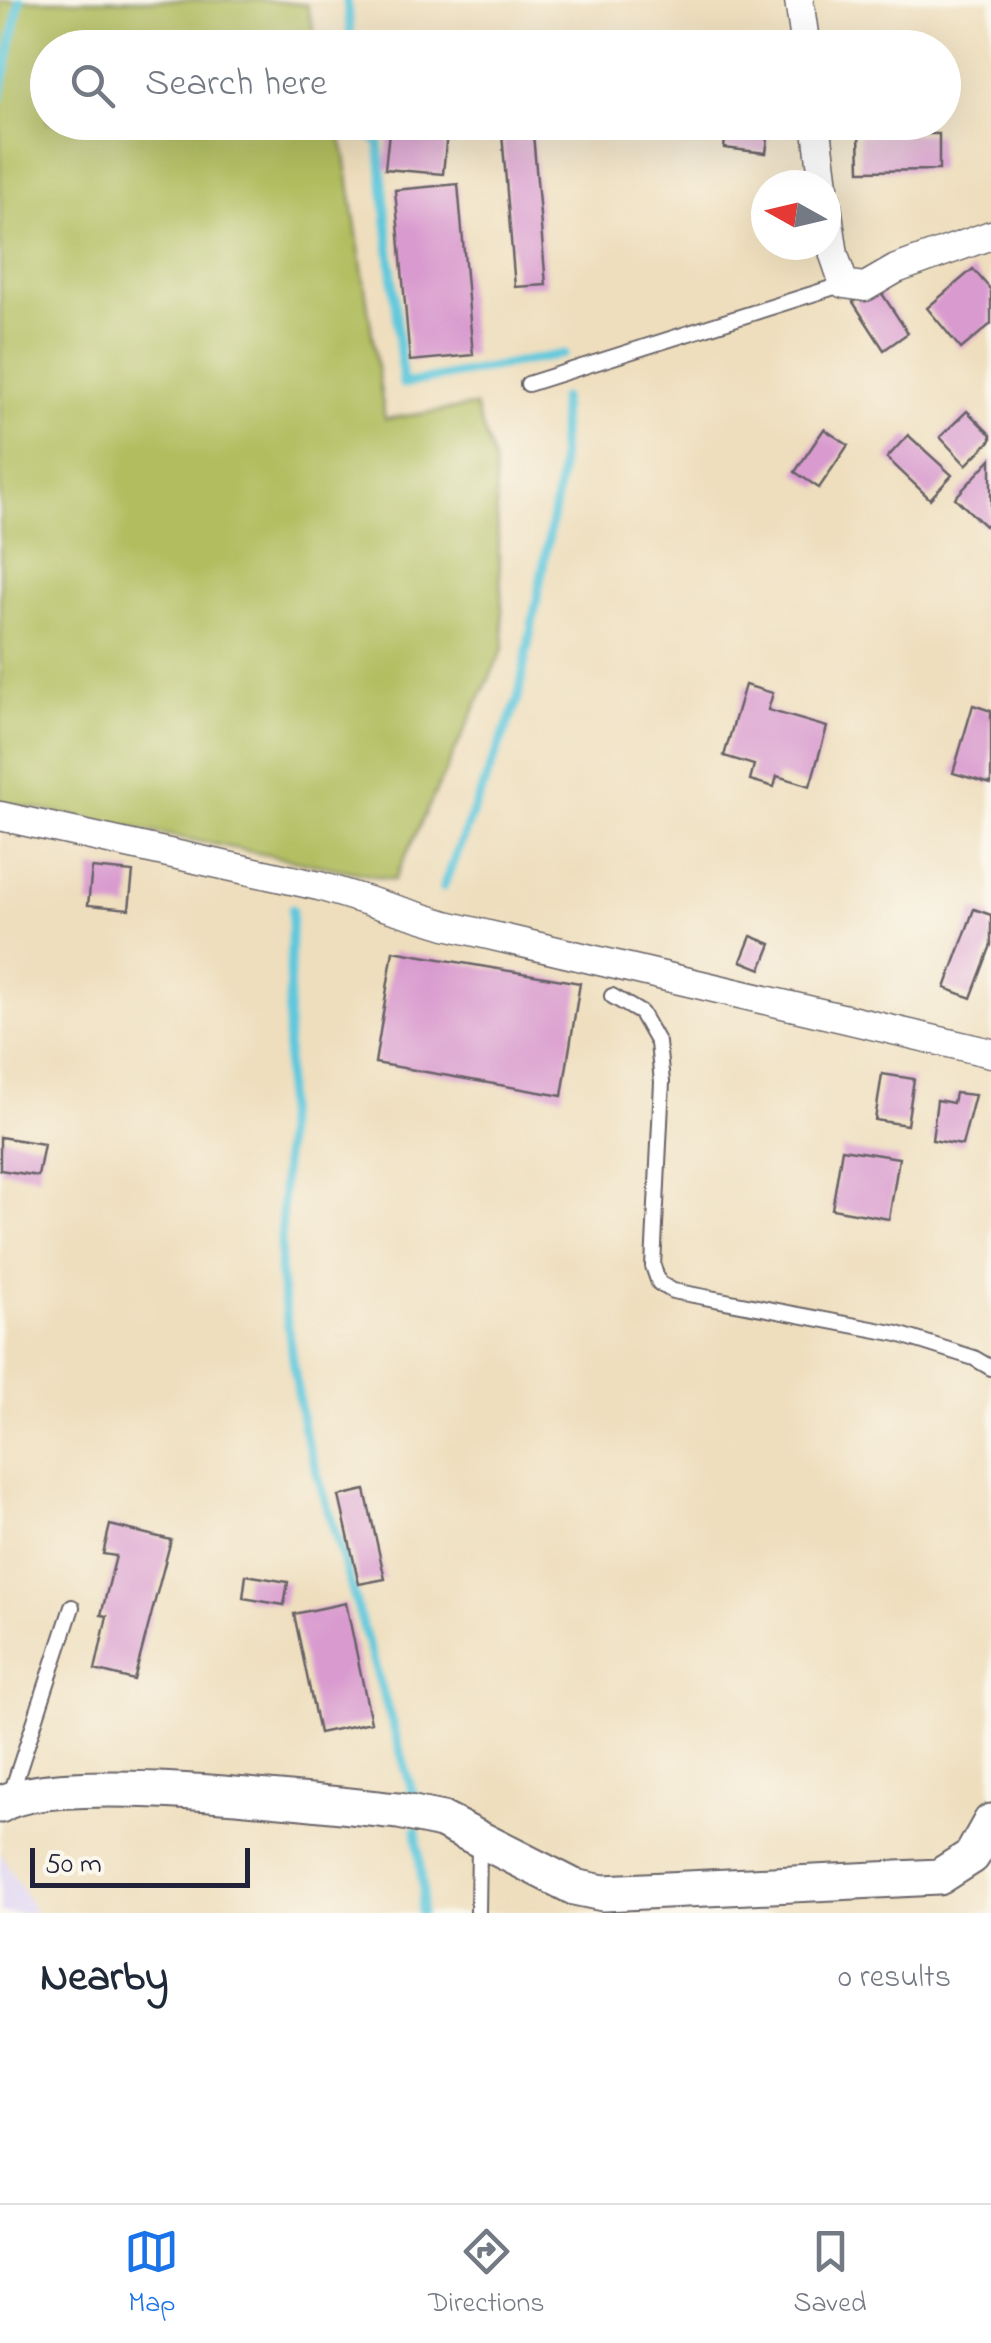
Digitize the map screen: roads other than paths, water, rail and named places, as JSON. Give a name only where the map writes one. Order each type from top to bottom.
[{"type":"street","points":[[800,0],[804,30]]},
{"type":"street","points":[[818,140],[822,170]]},
{"type":"street","points":[[836,260],[844,284],[865,287],[896,269],[991,235]]},
{"type":"street","points":[[0,816],[319,886],[446,925],[991,1053]]},
{"type":"street","points":[[5,1802],[42,1793],[129,1788],[399,1810],[442,1820],[574,1888],[603,1894],[940,1877],[972,1856],[991,1822]]},
{"type":"lane","points":[[528,384],[844,284]]},
{"type":"lane","points":[[612,996],[641,1013],[658,1043],[662,1082],[653,1266],[659,1283],[673,1291],[898,1334],[974,1358],[991,1368]]},
{"type":"lane","points":[[5,1802],[72,1607]]},
{"type":"lane","points":[[478,1913],[479,1838]]},
{"type":"waterway","points":[[0,98],[20,0]]},
{"type":"waterway","points":[[347,0],[350,30]]},
{"type":"waterway","points":[[376,140],[379,142],[403,384],[564,354]]},
{"type":"waterway","points":[[443,887],[518,699],[560,477],[562,398]]},
{"type":"waterway","points":[[292,909],[280,1273],[303,1426],[415,1800]]},
{"type":"waterway","points":[[416,1830],[423,1890],[421,1913]]}]
